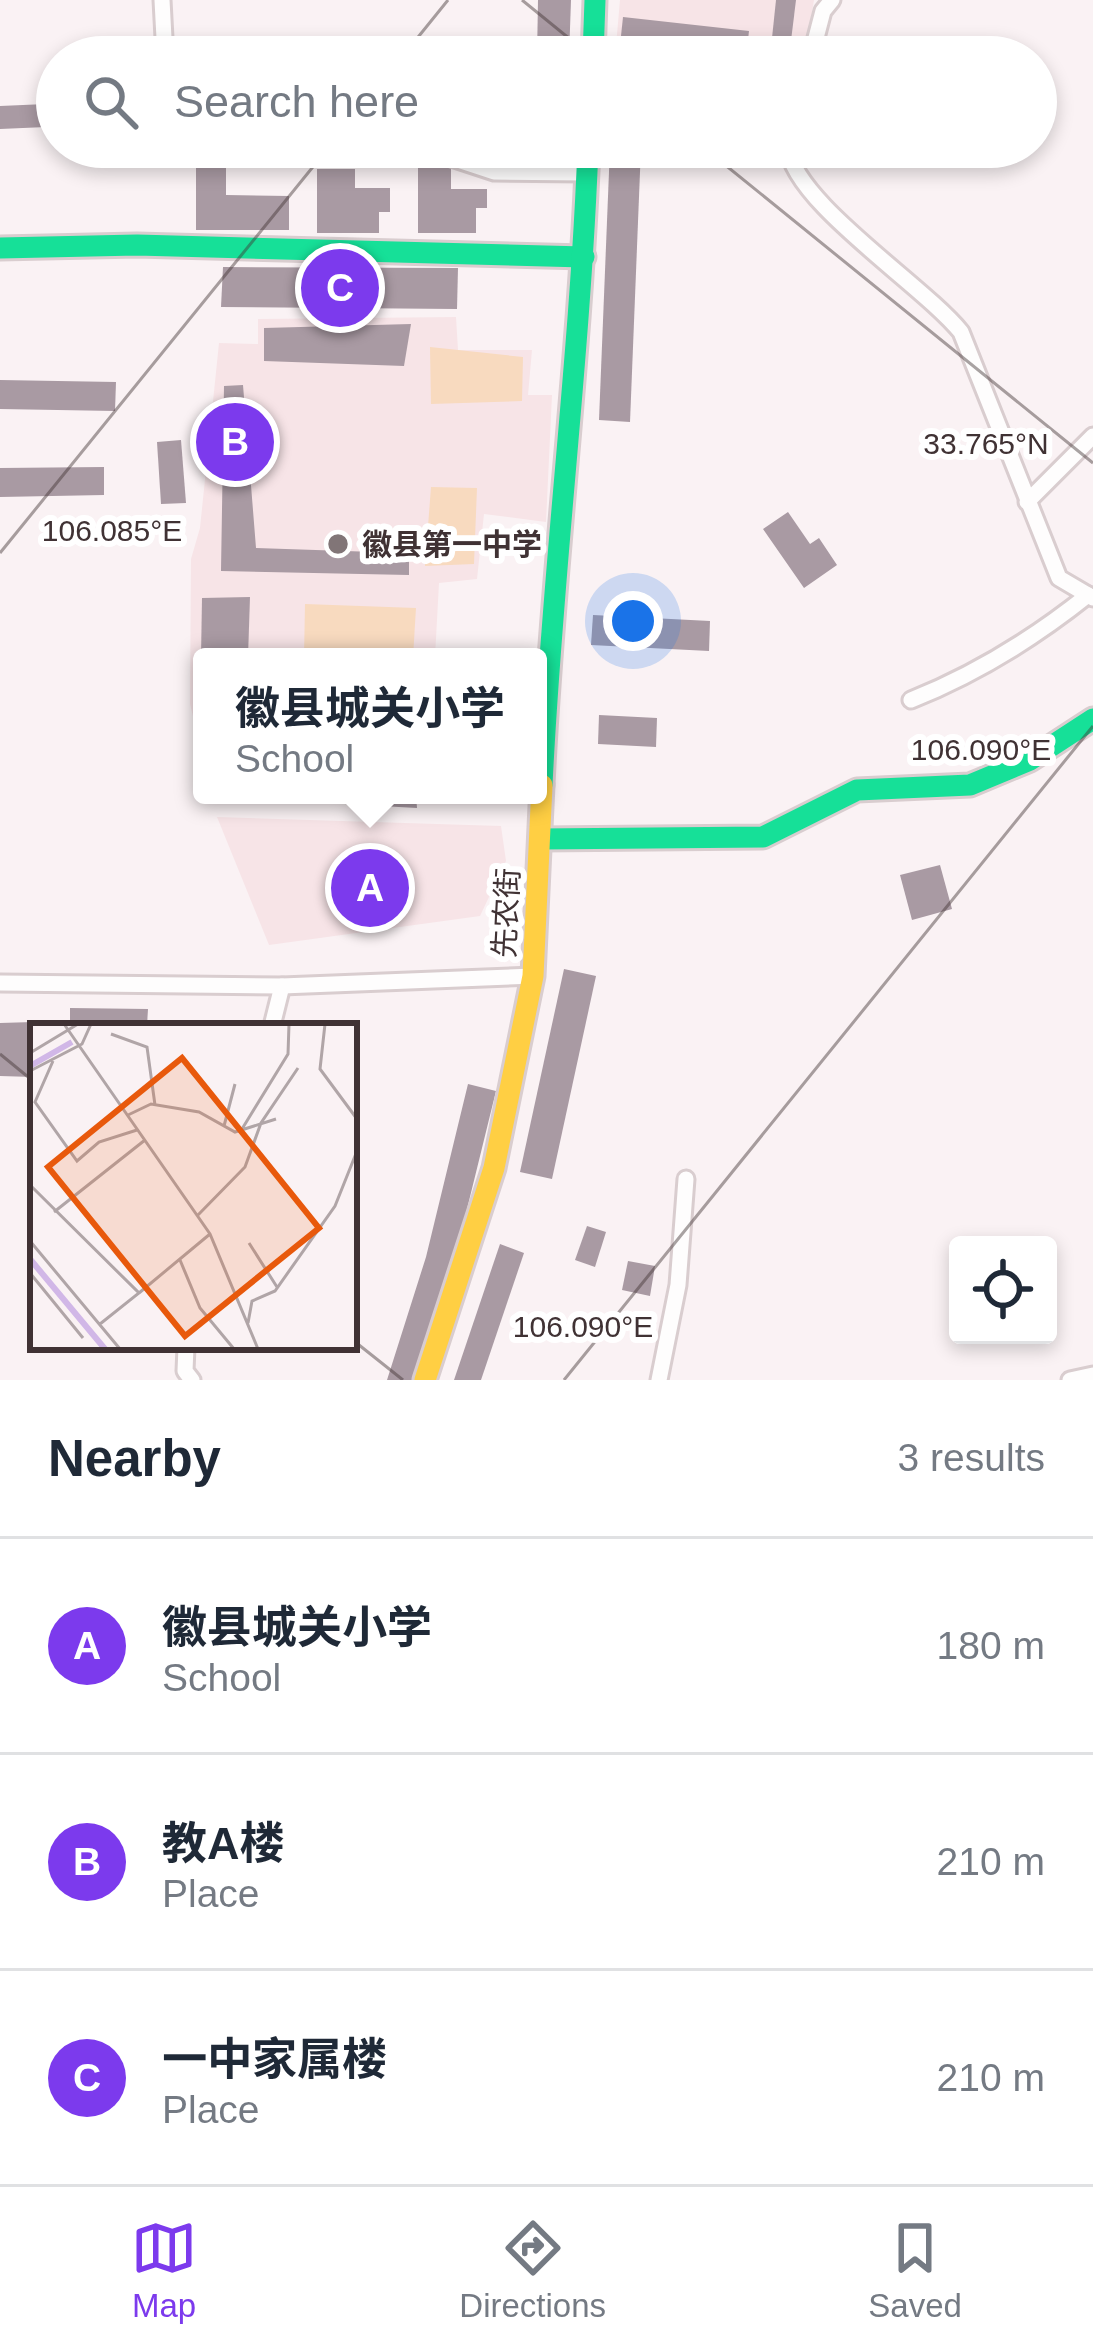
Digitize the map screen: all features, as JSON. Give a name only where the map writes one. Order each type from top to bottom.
[{"type":"main road","points":[[593,36],[595,0]]},
{"type":"main road","name":"先农街","points":[[547,675],[584,257],[587,168]]},
{"type":"main road","points":[[0,248],[137,245],[584,257]]},
{"type":"main road","points":[[540,839],[764,837],[856,790],[970,785],[1030,760],[1093,719]]},
{"type":"main road","name":"先农街","points":[[425,1380],[494,1168],[533,976],[541,804]]},
{"type":"street","points":[[162,0],[164,36]]},
{"type":"street","points":[[816,36],[823,11],[832,0]]},
{"type":"street","points":[[482,168],[587,173]]},
{"type":"street","points":[[793,168],[826,208],[936,302],[961,332],[1059,578],[1091,593],[1040,633],[959,681],[911,700]]},
{"type":"street","points":[[1027,502],[1093,436]]},
{"type":"street","points":[[0,983],[282,986],[533,976]]},
{"type":"street","points":[[273,1023],[282,986]]},
{"type":"street","points":[[659,1380],[678,1286],[686,1179]]},
{"type":"street","points":[[186,1350],[185,1371],[192,1380]]},
{"type":"street","points":[[1070,1380],[1093,1375]]},
{"type":"shaded area","points":[[620,0],[814,0],[808,36],[617,36]]},
{"type":"shaded area","name":"徽县第一中学","points":[[456,317],[458,350],[532,350],[528,395],[552,395],[546,522],[484,514],[477,579],[439,583],[435,648],[193,648],[193,716],[191,559],[200,528],[219,343],[258,344],[258,319]]},
{"type":"shaded area","points":[[430,347],[523,357],[522,401],[431,404]]},
{"type":"shaded area","points":[[431,487],[477,488],[474,564],[425,566]]},
{"type":"shaded area","points":[[305,604],[416,608],[414,648],[304,648]]},
{"type":"shaded area","points":[[217,817],[501,826],[506,861],[480,916],[269,945]]},
{"type":"building","points":[[538,0],[571,0],[570,36],[537,36]]},
{"type":"building","points":[[776,0],[796,0],[792,36],[772,36]]},
{"type":"building","points":[[623,17],[749,31],[748,36],[621,36]]},
{"type":"building","points":[[36,104],[36,127],[0,129],[0,106]]},
{"type":"building","points":[[196,168],[226,168],[226,195],[289,196],[289,230],[196,230]]},
{"type":"building","points":[[418,168],[451,168],[451,189],[487,189],[487,208],[476,208],[476,233],[418,233]]},
{"type":"building","points":[[609,168],[640,168],[630,422],[599,420]]},
{"type":"building","points":[[317,169],[355,169],[355,188],[390,188],[390,212],[379,212],[379,233],[317,233]]},
{"type":"building","points":[[223,267],[458,268],[457,309],[221,307]]},
{"type":"building","points":[[411,324],[404,366],[264,361],[264,328]]},
{"type":"building","points":[[0,380],[116,382],[115,411],[0,409]]},
{"type":"building","points":[[243,385],[256,548],[375,552],[376,532],[409,530],[409,575],[221,571],[224,386]]},
{"type":"building","points":[[181,440],[186,503],[161,504],[157,442]]},
{"type":"building","points":[[104,467],[104,495],[0,497],[0,468]]},
{"type":"building","points":[[788,512],[810,544],[819,538],[837,565],[804,588],[763,529]]},
{"type":"building","points":[[250,597],[248,648],[201,648],[202,598]]},
{"type":"building","points":[[593,615],[710,621],[709,651],[591,645]]},
{"type":"building","points":[[599,715],[657,718],[656,747],[598,744]]},
{"type":"building","points":[[345,804],[417,804],[417,808]]},
{"type":"building","points":[[940,865],[952,909],[912,920],[900,875]]},
{"type":"building","points":[[564,969],[596,976],[552,1179],[520,1172]]},
{"type":"building","points":[[70,1008],[148,1009],[147,1023],[70,1023]]},
{"type":"building","points":[[33,1022],[30,1077],[0,1076],[0,1023]]},
{"type":"building","points":[[468,1084],[496,1091],[453,1266],[417,1380],[387,1380],[426,1257]]},
{"type":"building","points":[[587,1226],[606,1232],[595,1267],[575,1260]]},
{"type":"building","points":[[500,1244],[524,1253],[481,1380],[454,1380]]},
{"type":"building","points":[[628,1261],[655,1266],[650,1296],[622,1290]]},
{"type":"traffic: fast","points":[[594,36],[595,0]]},
{"type":"traffic: fast","points":[[547,705],[587,168]]},
{"type":"traffic: fast","points":[[0,248],[137,245],[584,257]]},
{"type":"traffic: fast","points":[[540,839],[763,837],[857,790],[970,785],[1030,760],[1093,719]]},
{"type":"traffic: slow","points":[[425,1380],[494,1168],[533,976],[541,804]]},
{"type":"place","name":"一中家属楼","points":[[340,288]]},
{"type":"place","name":"教A楼","points":[[235,442]]},
{"type":"place","name":"徽县第一中学","points":[[338,544]]},
{"type":"place","name":"徽县城关小学","points":[[370,888]]}]
